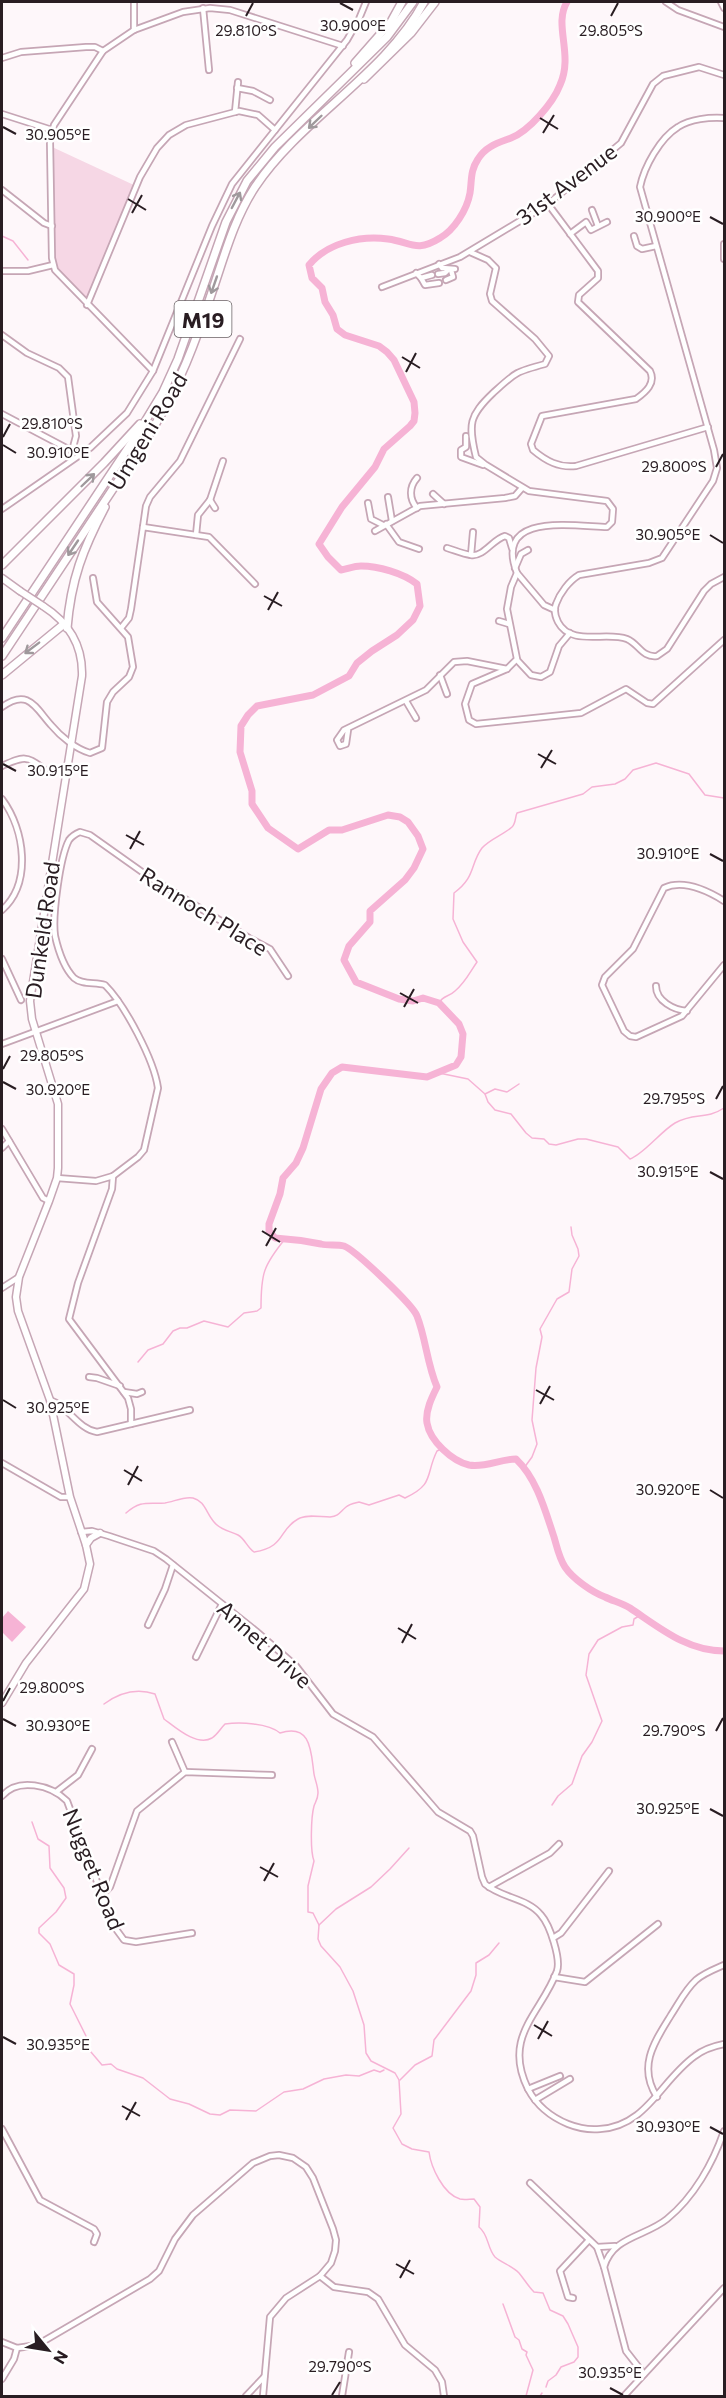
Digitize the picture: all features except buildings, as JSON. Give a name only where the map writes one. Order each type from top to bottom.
[{"type":"highway","points":[[303,121],[383,32],[402,2]]},
{"type":"highway","name":"Umgeni Road","points":[[2,638],[154,408],[178,359],[236,199],[261,162],[387,37],[413,2]]},
{"type":"highway","name":"Umgeni Road","points":[[2,656],[163,412],[182,376],[234,228],[250,196],[275,162],[394,44],[424,2]]},
{"type":"highway","points":[[334,104],[393,53],[435,2]]},
{"type":"highway","points":[[2,566],[104,463],[154,408]]},
{"type":"highway","points":[[2,675],[64,624],[79,561],[91,533],[137,453]]},
{"type":"main road","name":"Dunkeld Road","points":[[2,578],[43,606],[64,624],[79,649],[82,670],[72,744],[31,986],[31,1011],[35,1031],[58,1104],[57,1178],[19,1276],[16,1297],[18,1311],[50,1400],[70,1497],[86,1545],[90,1569],[84,1589],[26,1663],[2,1703]]},
{"type":"main road","points":[[86,1545],[91,1538],[100,1533]]},
{"type":"street","points":[[134,2],[134,30]]},
{"type":"street","points":[[2,509],[78,457],[106,435],[127,413],[153,371],[228,191],[245,165],[343,46],[353,32],[366,2]]},
{"type":"street","points":[[666,2],[678,10],[724,27]]},
{"type":"street","points":[[721,2],[724,8]]},
{"type":"street","points":[[203,8],[209,70]]},
{"type":"street","points":[[153,371],[63,282],[53,265],[52,130],[103,51],[134,30],[183,12],[203,8],[230,10],[343,46]]},
{"type":"street","points":[[2,58],[21,52],[86,46],[103,51]]},
{"type":"street","name":"31st Avenue","points":[[382,287],[470,252],[548,204],[621,143],[659,78],[699,67],[724,75]]},
{"type":"street","points":[[235,112],[238,82]]},
{"type":"street","points":[[237,88],[253,91],[270,100]]},
{"type":"street","points":[[87,304],[136,186],[161,143],[180,127],[235,112],[255,113],[275,130]]},
{"type":"street","points":[[2,114],[52,130]]},
{"type":"street","points":[[724,118],[706,119],[680,125],[665,139],[651,160],[642,178],[640,191],[708,427],[717,461],[717,472],[662,558],[649,563],[579,576],[566,587],[555,610],[559,624],[570,633],[592,638],[623,638],[633,643],[646,655],[657,656],[667,649],[704,591],[724,577]]},
{"type":"street","points":[[2,190],[44,223],[52,226]]},
{"type":"street","points":[[548,204],[599,274],[596,280],[579,295],[578,302],[650,370],[652,380],[647,390],[636,399],[542,416],[531,444],[533,450],[553,464],[576,466],[708,427]]},
{"type":"street","points":[[592,210],[598,226]]},
{"type":"street","points":[[570,234],[586,222],[591,229],[607,222]]},
{"type":"street","points":[[634,237],[637,246],[642,249],[656,246]]},
{"type":"street","points":[[724,244],[724,259]]},
{"type":"street","points":[[470,252],[488,260],[496,268],[490,294],[492,301],[535,339],[549,356],[545,364],[526,368],[512,375],[476,411],[472,424],[477,458],[522,488],[539,494],[607,501],[613,506],[613,519],[608,527],[538,526],[522,534],[512,549]]},
{"type":"street","points":[[439,264],[442,268],[451,270]]},
{"type":"street","points":[[2,271],[28,271],[53,265]]},
{"type":"street","points":[[422,278],[451,270]]},
{"type":"street","points":[[446,280],[453,278],[451,270]]},
{"type":"street","points":[[416,273],[425,285],[439,283]]},
{"type":"street","points":[[2,335],[21,350],[59,368],[68,377],[76,436],[72,451]]},
{"type":"street","points":[[121,628],[129,618],[131,609],[143,527],[150,497],[180,461],[240,339]]},
{"type":"street","points":[[2,414],[72,451],[78,457]]},
{"type":"street","points":[[466,436],[466,447],[461,449],[461,457],[486,465]]},
{"type":"street","points":[[717,461],[724,459]]},
{"type":"street","points":[[196,535],[199,512],[210,500],[223,461]]},
{"type":"street","points":[[417,478],[411,495],[417,508]]},
{"type":"street","points":[[375,531],[417,508],[505,498],[515,496],[522,488]]},
{"type":"street","points":[[433,494],[444,504]]},
{"type":"street","points":[[388,497],[392,521]]},
{"type":"street","points":[[210,500],[215,508]]},
{"type":"street","points":[[368,503],[371,519],[385,525],[399,542],[419,549]]},
{"type":"street","points":[[143,527],[211,538],[255,584]]},
{"type":"street","points":[[471,555],[473,532]]},
{"type":"street","points":[[447,548],[471,555],[479,554],[502,536],[509,538],[512,563],[516,571],[544,605],[555,610]]},
{"type":"street","points":[[528,550],[521,554],[507,604],[509,624],[518,655],[517,660],[507,669],[471,685],[465,707],[469,720],[473,723],[581,713],[626,689],[647,703],[653,704],[724,640]]},
{"type":"street","points":[[2,707],[17,699],[30,701],[51,726],[72,744],[90,753],[104,747],[107,702],[132,670],[129,640],[98,602],[93,578]]},
{"type":"street","points":[[499,621],[509,624]]},
{"type":"street","points":[[517,660],[531,675],[541,678],[550,672],[557,649],[570,633]]},
{"type":"street","points":[[348,730],[426,690],[448,666],[458,660],[507,669]]},
{"type":"street","points":[[440,675],[447,694]]},
{"type":"street","points":[[406,701],[416,718]]},
{"type":"street","points":[[2,766],[17,759],[28,758],[45,770]]},
{"type":"street","points":[[2,799],[11,815],[23,856],[17,892],[2,910]]},
{"type":"street","name":"Rannoch Place","points":[[118,1001],[105,985],[80,982],[74,978],[62,956],[56,937],[56,903],[67,845],[73,835],[80,832],[84,832],[152,879],[249,939],[270,949],[288,976]]},
{"type":"street","points":[[724,901],[701,888],[672,885],[664,888],[633,949],[602,983],[619,1023],[630,1036],[643,1036],[687,1011],[724,965]]},
{"type":"street","points":[[2,959],[21,1000]]},
{"type":"street","points":[[656,986],[657,994],[666,1003],[676,1009],[687,1011]]},
{"type":"street","points":[[2,1044],[118,1001],[135,1029],[156,1078],[158,1090],[144,1150],[138,1157],[114,1176],[93,1182],[57,1178]]},
{"type":"street","points":[[2,1129],[43,1198],[49,1201]]},
{"type":"street","points":[[2,1148],[9,1141]]},
{"type":"street","points":[[114,1176],[112,1189],[78,1283],[69,1315],[74,1328],[124,1392],[130,1405],[131,1424]]},
{"type":"street","points":[[2,1288],[19,1276]]},
{"type":"street","points":[[89,1377],[120,1386]]},
{"type":"street","points":[[124,1392],[137,1394],[142,1392]]},
{"type":"street","points":[[50,1400],[92,1431],[105,1431],[190,1410]]},
{"type":"street","points":[[2,1463],[61,1497],[70,1497]]},
{"type":"street","name":"Annet Drive","points":[[81,1532],[100,1533],[154,1551],[296,1666],[333,1714],[373,1737],[438,1812],[470,1831],[482,1879],[489,1887]]},
{"type":"street","points":[[148,1624],[165,1589],[173,1565]]},
{"type":"street","points":[[196,1657],[222,1604]]},
{"type":"street","points":[[172,1742],[185,1772]]},
{"type":"street","points":[[56,1792],[78,1775],[92,1749]]},
{"type":"street","points":[[102,1895],[110,1887],[137,1811],[185,1772],[272,1775]]},
{"type":"street","name":"Nugget Road","points":[[2,1796],[15,1786],[24,1784],[56,1792],[67,1801],[117,1934],[126,1941],[136,1942],[192,1933]]},
{"type":"street","points":[[489,1887],[550,1853],[559,1844]]},
{"type":"street","points":[[553,1938],[561,1933],[609,1871]]},
{"type":"street","points":[[489,1887],[537,1910],[546,1922],[553,1938],[558,1964],[554,1977],[527,2022],[521,2039],[521,2065],[528,2088],[535,2100],[550,2115],[573,2126],[594,2129],[613,2127],[630,2120],[657,2097],[694,2056],[709,2048],[724,2044]]},
{"type":"street","points":[[554,1977],[585,1982],[658,1924]]},
{"type":"street","points":[[657,2097],[652,2087],[648,2067],[648,2058],[654,2042],[690,1986],[707,1972],[724,1965]]},
{"type":"street","points":[[528,2088],[560,2076]]},
{"type":"street","points":[[535,2100],[570,2079]]},
{"type":"street","points":[[2,2129],[40,2200],[94,2229],[97,2234],[94,2242]]},
{"type":"street","points":[[597,2247],[615,2246],[661,2224],[670,2217],[710,2167],[724,2131]]},
{"type":"street","points":[[2,2342],[17,2348],[37,2345],[150,2279],[159,2271],[175,2239],[193,2215],[250,2165],[270,2156],[279,2155],[293,2158],[306,2168],[313,2178],[336,2240],[333,2259],[320,2276],[286,2298],[270,2317],[263,2397]]},
{"type":"street","points":[[530,2183],[597,2247],[626,2351],[644,2374]]},
{"type":"street","points":[[573,2298],[568,2297],[560,2271],[589,2240]]},
{"type":"street","points":[[604,2267],[615,2246]]},
{"type":"street","points":[[320,2276],[334,2287],[368,2292],[378,2299],[402,2341],[435,2370],[442,2382],[444,2397]]},
{"type":"street","points":[[624,2397],[724,2288]]},
{"type":"street","points":[[2,2379],[14,2359],[17,2348]]},
{"type":"street","points":[[342,2397],[349,2352]]},
{"type":"street","points":[[246,2397],[264,2377]]},
{"type":"shaded area","points":[[50,146],[136,186],[87,305],[53,265]]},
{"type":"shaded area","points":[[8,1611],[26,1627],[12,1642],[2,1632],[2,1618]]},
{"type":"waterway","points":[[567,2],[562,20],[565,51],[564,73],[557,92],[540,116],[525,129],[481,155],[475,163],[466,206],[450,230],[440,238],[419,246],[378,238],[345,242],[325,251],[309,265],[312,278],[322,288],[325,302],[333,315],[337,329],[345,335],[379,346],[387,352],[394,360],[414,402],[415,413],[414,421],[384,449],[375,467],[342,507],[319,544],[341,570],[358,566],[375,567],[398,573],[411,580],[417,584],[420,606],[413,620],[397,635],[357,663],[349,676],[313,695],[257,706],[241,726],[240,752],[252,791],[252,804],[268,828],[298,849],[329,830],[342,830],[388,815],[400,817],[408,822],[418,836],[423,849],[405,880],[370,911],[370,922],[349,946],[344,960],[356,982],[399,999],[413,1001],[423,998],[439,1003],[459,1024],[463,1034],[461,1057],[456,1065],[427,1077],[342,1067],[332,1073],[321,1089],[303,1148],[296,1163],[283,1178],[269,1231],[275,1238],[344,1246],[371,1267],[413,1310],[423,1334],[437,1387],[427,1414],[427,1423],[432,1437],[449,1455],[469,1465],[516,1459],[535,1485],[561,1560],[573,1576],[594,1592],[627,1606],[686,1643],[724,1651]]},
{"type":"waterway","points":[[2,236],[13,241],[28,260]]},
{"type":"waterway","points":[[439,1003],[462,984],[477,962],[463,942],[453,919],[454,893],[466,881],[482,848],[512,827],[517,813],[583,794],[592,787],[615,784],[625,779],[633,770],[656,763],[689,774],[705,795],[724,798]]},
{"type":"waterway","points":[[439,1073],[468,1079],[485,1094],[495,1110],[511,1114],[532,1138],[544,1139],[549,1144],[556,1145],[586,1139],[618,1147],[630,1159],[641,1153],[675,1123],[718,1112],[724,1108]]},
{"type":"waterway","points":[[485,1094],[495,1089],[507,1092],[519,1084]]},
{"type":"waterway","points":[[524,1468],[537,1444],[532,1420],[536,1368],[542,1337],[540,1329],[557,1299],[569,1292],[572,1269],[579,1256],[571,1227]]},
{"type":"waterway","points":[[138,1362],[148,1350],[163,1344],[173,1331],[204,1321],[228,1327],[244,1313],[261,1308],[265,1271],[272,1256],[285,1239]]},
{"type":"waterway","points":[[126,1513],[140,1504],[165,1503],[182,1498],[193,1498],[203,1505],[216,1525],[240,1537],[254,1552],[264,1550],[277,1542],[287,1528],[301,1517],[330,1517],[339,1514],[354,1503],[369,1505],[399,1495],[405,1498],[414,1493],[425,1483],[437,1451],[443,1448]]},
{"type":"waterway","points":[[552,1805],[558,1796],[572,1784],[582,1756],[602,1721],[586,1675],[589,1654],[598,1640],[622,1627],[633,1625],[634,1619],[639,1616]]},
{"type":"waterway","points":[[104,1704],[128,1693],[148,1692],[155,1694],[164,1719],[193,1738],[206,1740],[212,1738],[225,1724],[246,1723],[268,1727],[280,1733],[298,1732],[308,1742],[318,1788],[312,1818],[311,1842],[314,1861],[308,1886],[308,1912],[313,1913],[319,1925],[318,1939],[321,1946],[340,1967],[353,1991],[364,2025],[366,2053],[371,2061],[395,2073],[399,2080],[401,2114],[393,2128],[402,2144],[412,2149],[429,2152],[435,2172],[448,2192],[460,2199],[474,2199],[480,2207],[479,2227],[485,2234],[495,2257],[519,2273],[534,2292],[543,2293],[550,2310],[563,2316],[568,2324],[578,2347],[578,2357],[574,2362],[561,2367],[548,2381],[546,2387]]},
{"type":"waterway","points":[[32,1822],[38,1839],[49,1846],[50,1868],[64,1888],[66,1898],[56,1912],[39,1928],[39,1933],[50,1944],[59,1965],[74,1974],[70,2004],[86,2036],[85,2045],[102,2065],[111,2064],[117,2069],[143,2078],[170,2099],[189,2104],[210,2114],[220,2115],[230,2110],[256,2111],[284,2092],[303,2089],[324,2079],[346,2075],[359,2076],[374,2070],[380,2072],[384,2070]]},
{"type":"waterway","points":[[319,1925],[336,1909],[371,1887],[409,1848]]},
{"type":"waterway","points":[[400,2080],[415,2065],[432,2056],[434,2040],[471,1991],[476,1975],[476,1963],[489,1955],[499,1943]]},
{"type":"waterway","points":[[503,2304],[515,2337],[519,2340],[522,2349],[527,2352],[526,2355],[533,2370],[526,2396]]}]
